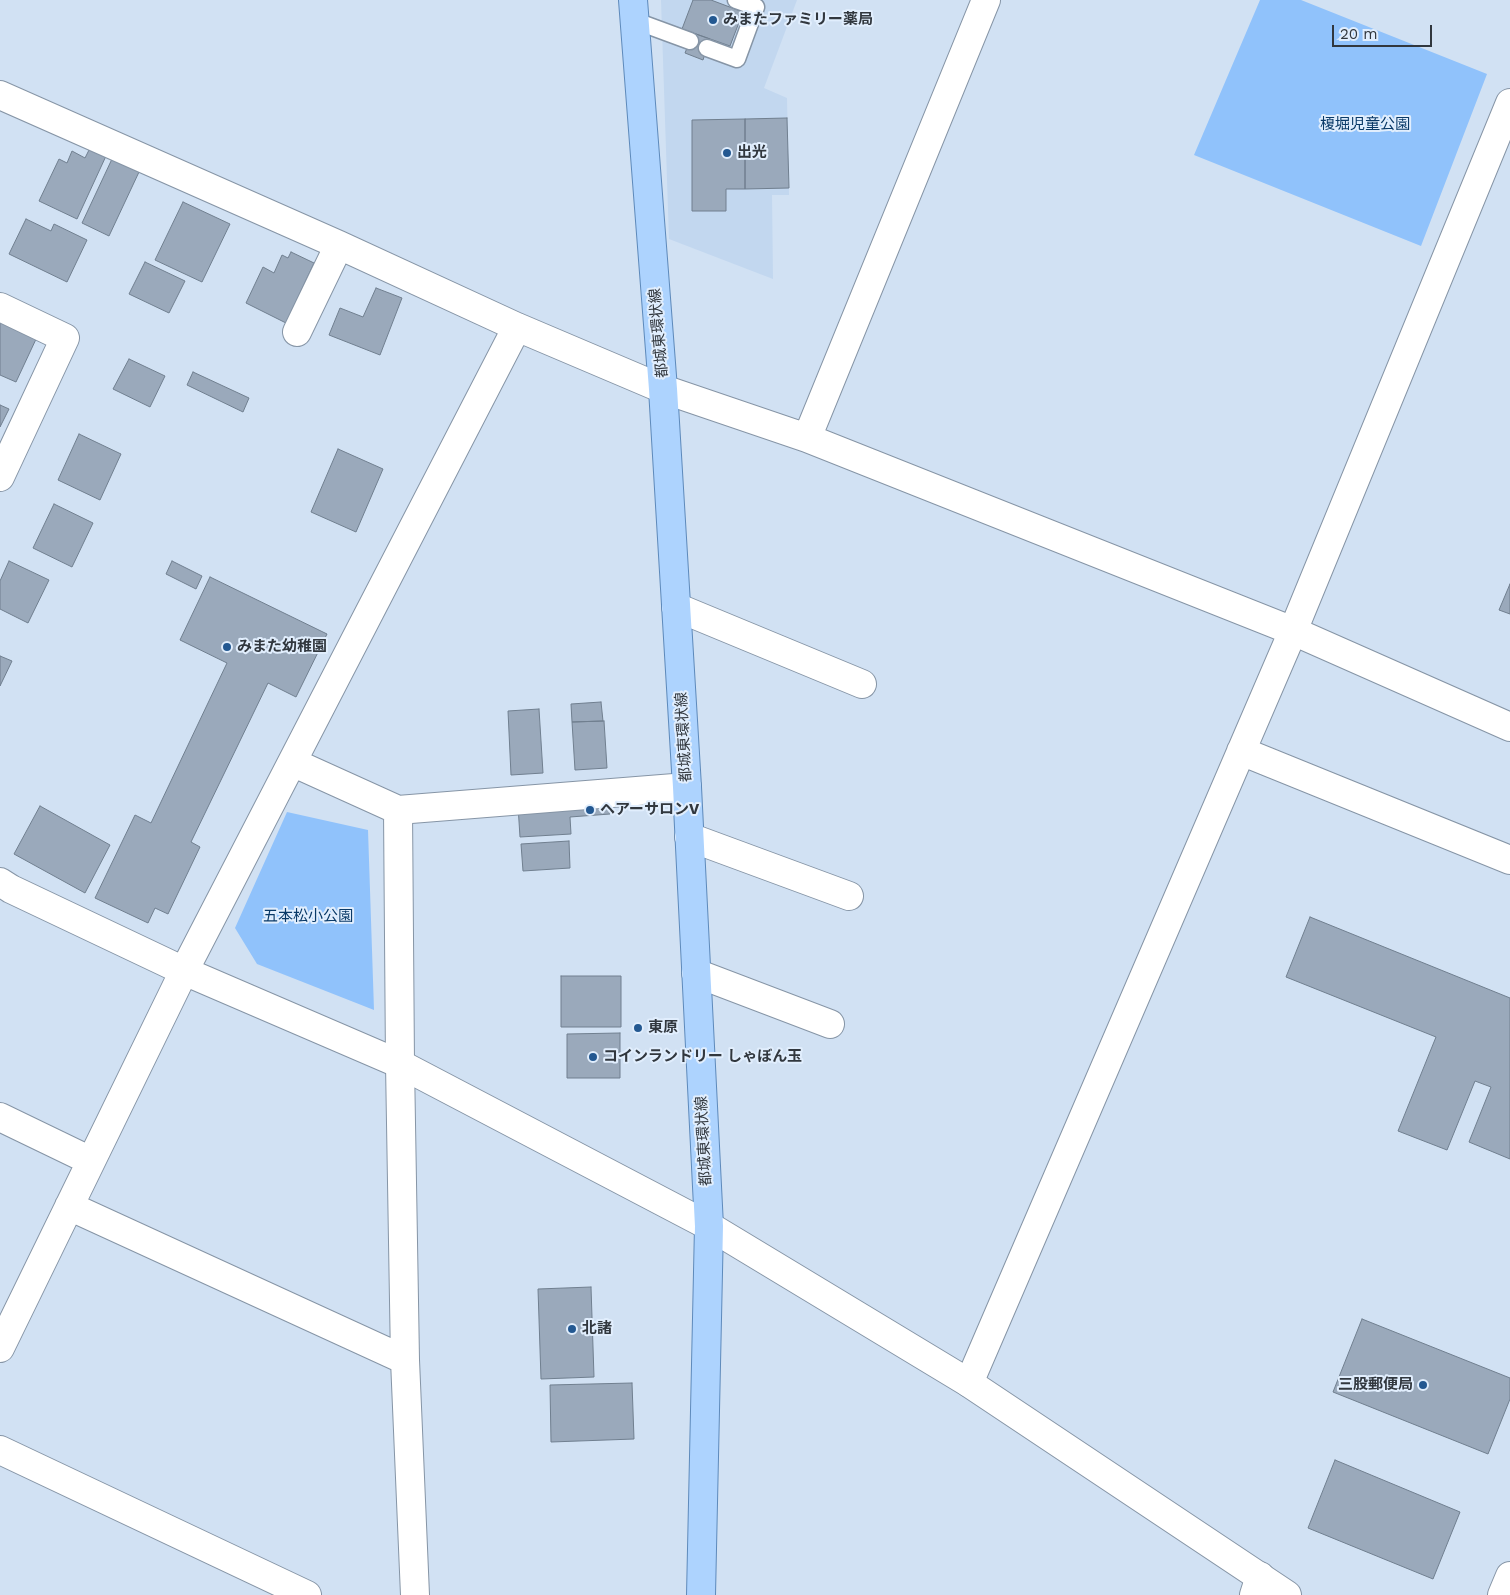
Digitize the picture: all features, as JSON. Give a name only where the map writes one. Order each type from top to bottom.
[{"type":"main road","name":"都城東環状線","points":[[633,10],[663,389],[687,787],[708,1226],[701,1595]]},
{"type":"street","points":[[807,438],[986,0]]},
{"type":"street","points":[[0,95],[339,245],[517,327],[663,389],[807,438],[1293,631],[1510,727]]},
{"type":"street","points":[[968,1383],[1293,631],[1510,104]]},
{"type":"street","points":[[297,332],[339,245]]},
{"type":"street","points":[[0,307],[65,338],[0,477]]},
{"type":"street","points":[[0,1348],[184,971],[517,327]]},
{"type":"street","points":[[676,607],[862,684]]},
{"type":"street","points":[[1241,751],[1510,860]]},
{"type":"street","points":[[292,762],[398,810],[687,787]]},
{"type":"street","points":[[398,810],[405,1360],[415,1595]]},
{"type":"street","points":[[689,837],[849,896]]},
{"type":"street","points":[[0,882],[11,889],[184,971],[400,1064],[708,1226],[968,1383],[1257,1586],[1287,1595]]},
{"type":"street","points":[[696,973],[830,1024]]},
{"type":"street","points":[[0,1117],[91,1161]]},
{"type":"street","points":[[69,1206],[405,1360]]},
{"type":"street","points":[[0,1450],[307,1595]]},
{"type":"street","points":[[1502,1595],[1510,1576]]},
{"type":"lane","points":[[707,48],[737,59],[756,7],[736,0]]},
{"type":"lane","points":[[633,10],[690,41]]},
{"type":"shaded area","name":"出光","points":[[661,0],[797,0],[764,88],[787,98],[789,195],[772,195],[773,279],[669,239]]},
{"type":"green space","name":"榎堀児童公園","points":[[1260,0],[1301,0],[1487,74],[1421,246],[1194,155]]},
{"type":"green space","name":"五本松小公園","points":[[287,812],[368,830],[374,1010],[257,964],[235,928]]},
{"type":"building","name":"みまたファミリー薬局","points":[[693,0],[711,0],[743,12],[730,46],[682,29]]},
{"type":"building","points":[[693,33],[710,39],[703,60],[685,53]]},
{"type":"building","points":[[787,118],[789,188],[745,189],[745,119]]},
{"type":"building","points":[[745,119],[745,189],[726,189],[726,211],[692,211],[692,120]]},
{"type":"building","points":[[90,148],[106,156],[77,219],[39,201],[59,159],[67,163],[72,151],[85,158]]},
{"type":"building","points":[[112,159],[139,172],[109,236],[82,223]]},
{"type":"building","points":[[183,202],[230,224],[202,282],[155,260]]},
{"type":"building","points":[[26,219],[51,231],[54,224],[87,240],[67,282],[9,254]]},
{"type":"building","points":[[291,252],[314,263],[286,323],[246,303],[263,267],[274,273],[282,255],[288,258]]},
{"type":"building","points":[[145,262],[185,281],[169,313],[129,294]]},
{"type":"building","points":[[376,288],[402,298],[380,355],[329,335],[340,308],[363,317]]},
{"type":"building","points":[[0,320],[37,337],[16,382],[0,375]]},
{"type":"building","points":[[129,359],[165,376],[150,407],[113,389]]},
{"type":"building","points":[[193,372],[249,398],[243,412],[187,385]]},
{"type":"building","points":[[0,405],[9,409],[0,427]]},
{"type":"building","points":[[79,434],[121,454],[100,500],[58,480]]},
{"type":"building","points":[[338,449],[383,469],[356,532],[311,512]]},
{"type":"building","points":[[54,504],[93,523],[72,567],[33,548]]},
{"type":"building","points":[[9,561],[49,580],[28,623],[0,609],[0,581]]},
{"type":"building","points":[[172,561],[202,576],[196,589],[166,574]]},
{"type":"building","points":[[210,577],[327,634],[296,697],[268,683],[191,842],[200,847],[168,914],[155,908],[148,923],[95,898],[135,815],[151,823],[227,663],[180,640]]},
{"type":"building","points":[[1510,584],[1510,614],[1499,610]]},
{"type":"building","points":[[0,656],[12,661],[0,686]]},
{"type":"building","points":[[601,702],[603,721],[572,722],[571,704]]},
{"type":"building","points":[[539,709],[543,773],[511,775],[508,711]]},
{"type":"building","points":[[604,721],[607,768],[575,770],[572,722]]},
{"type":"building","points":[[609,800],[610,814],[570,817],[571,834],[520,837],[518,806]]},
{"type":"building","points":[[40,806],[110,845],[85,893],[14,854]]},
{"type":"building","points":[[569,841],[570,868],[523,871],[521,844]]},
{"type":"building","points":[[1310,917],[1510,998],[1510,1159],[1469,1142],[1491,1087],[1475,1081],[1447,1150],[1398,1131],[1436,1037],[1286,977]]},
{"type":"building","points":[[561,976],[621,976],[621,1027],[561,1027]]},
{"type":"building","points":[[620,1033],[620,1078],[567,1078],[567,1034]]},
{"type":"building","points":[[591,1287],[594,1377],[541,1379],[538,1289]]},
{"type":"building","name":"三股郵便局","points":[[1362,1319],[1510,1378],[1510,1399],[1488,1454],[1333,1392]]},
{"type":"building","points":[[632,1383],[634,1439],[551,1442],[550,1385]]},
{"type":"building","points":[[1335,1460],[1460,1512],[1433,1579],[1308,1528]]},
{"type":"place","name":"みまたファミリー薬局","points":[[713,20]]},
{"type":"place","name":"出光","points":[[727,153]]},
{"type":"place","name":"みまた幼稚園","points":[[227,647]]},
{"type":"place","name":"ヘアーサロンV","points":[[590,810]]},
{"type":"place","name":"東原","points":[[638,1028]]},
{"type":"place","name":"コインランドリー しゃぼん玉","points":[[593,1057]]},
{"type":"place","name":"北諸","points":[[572,1329]]},
{"type":"place","name":"三股郵便局","points":[[1423,1385]]}]
